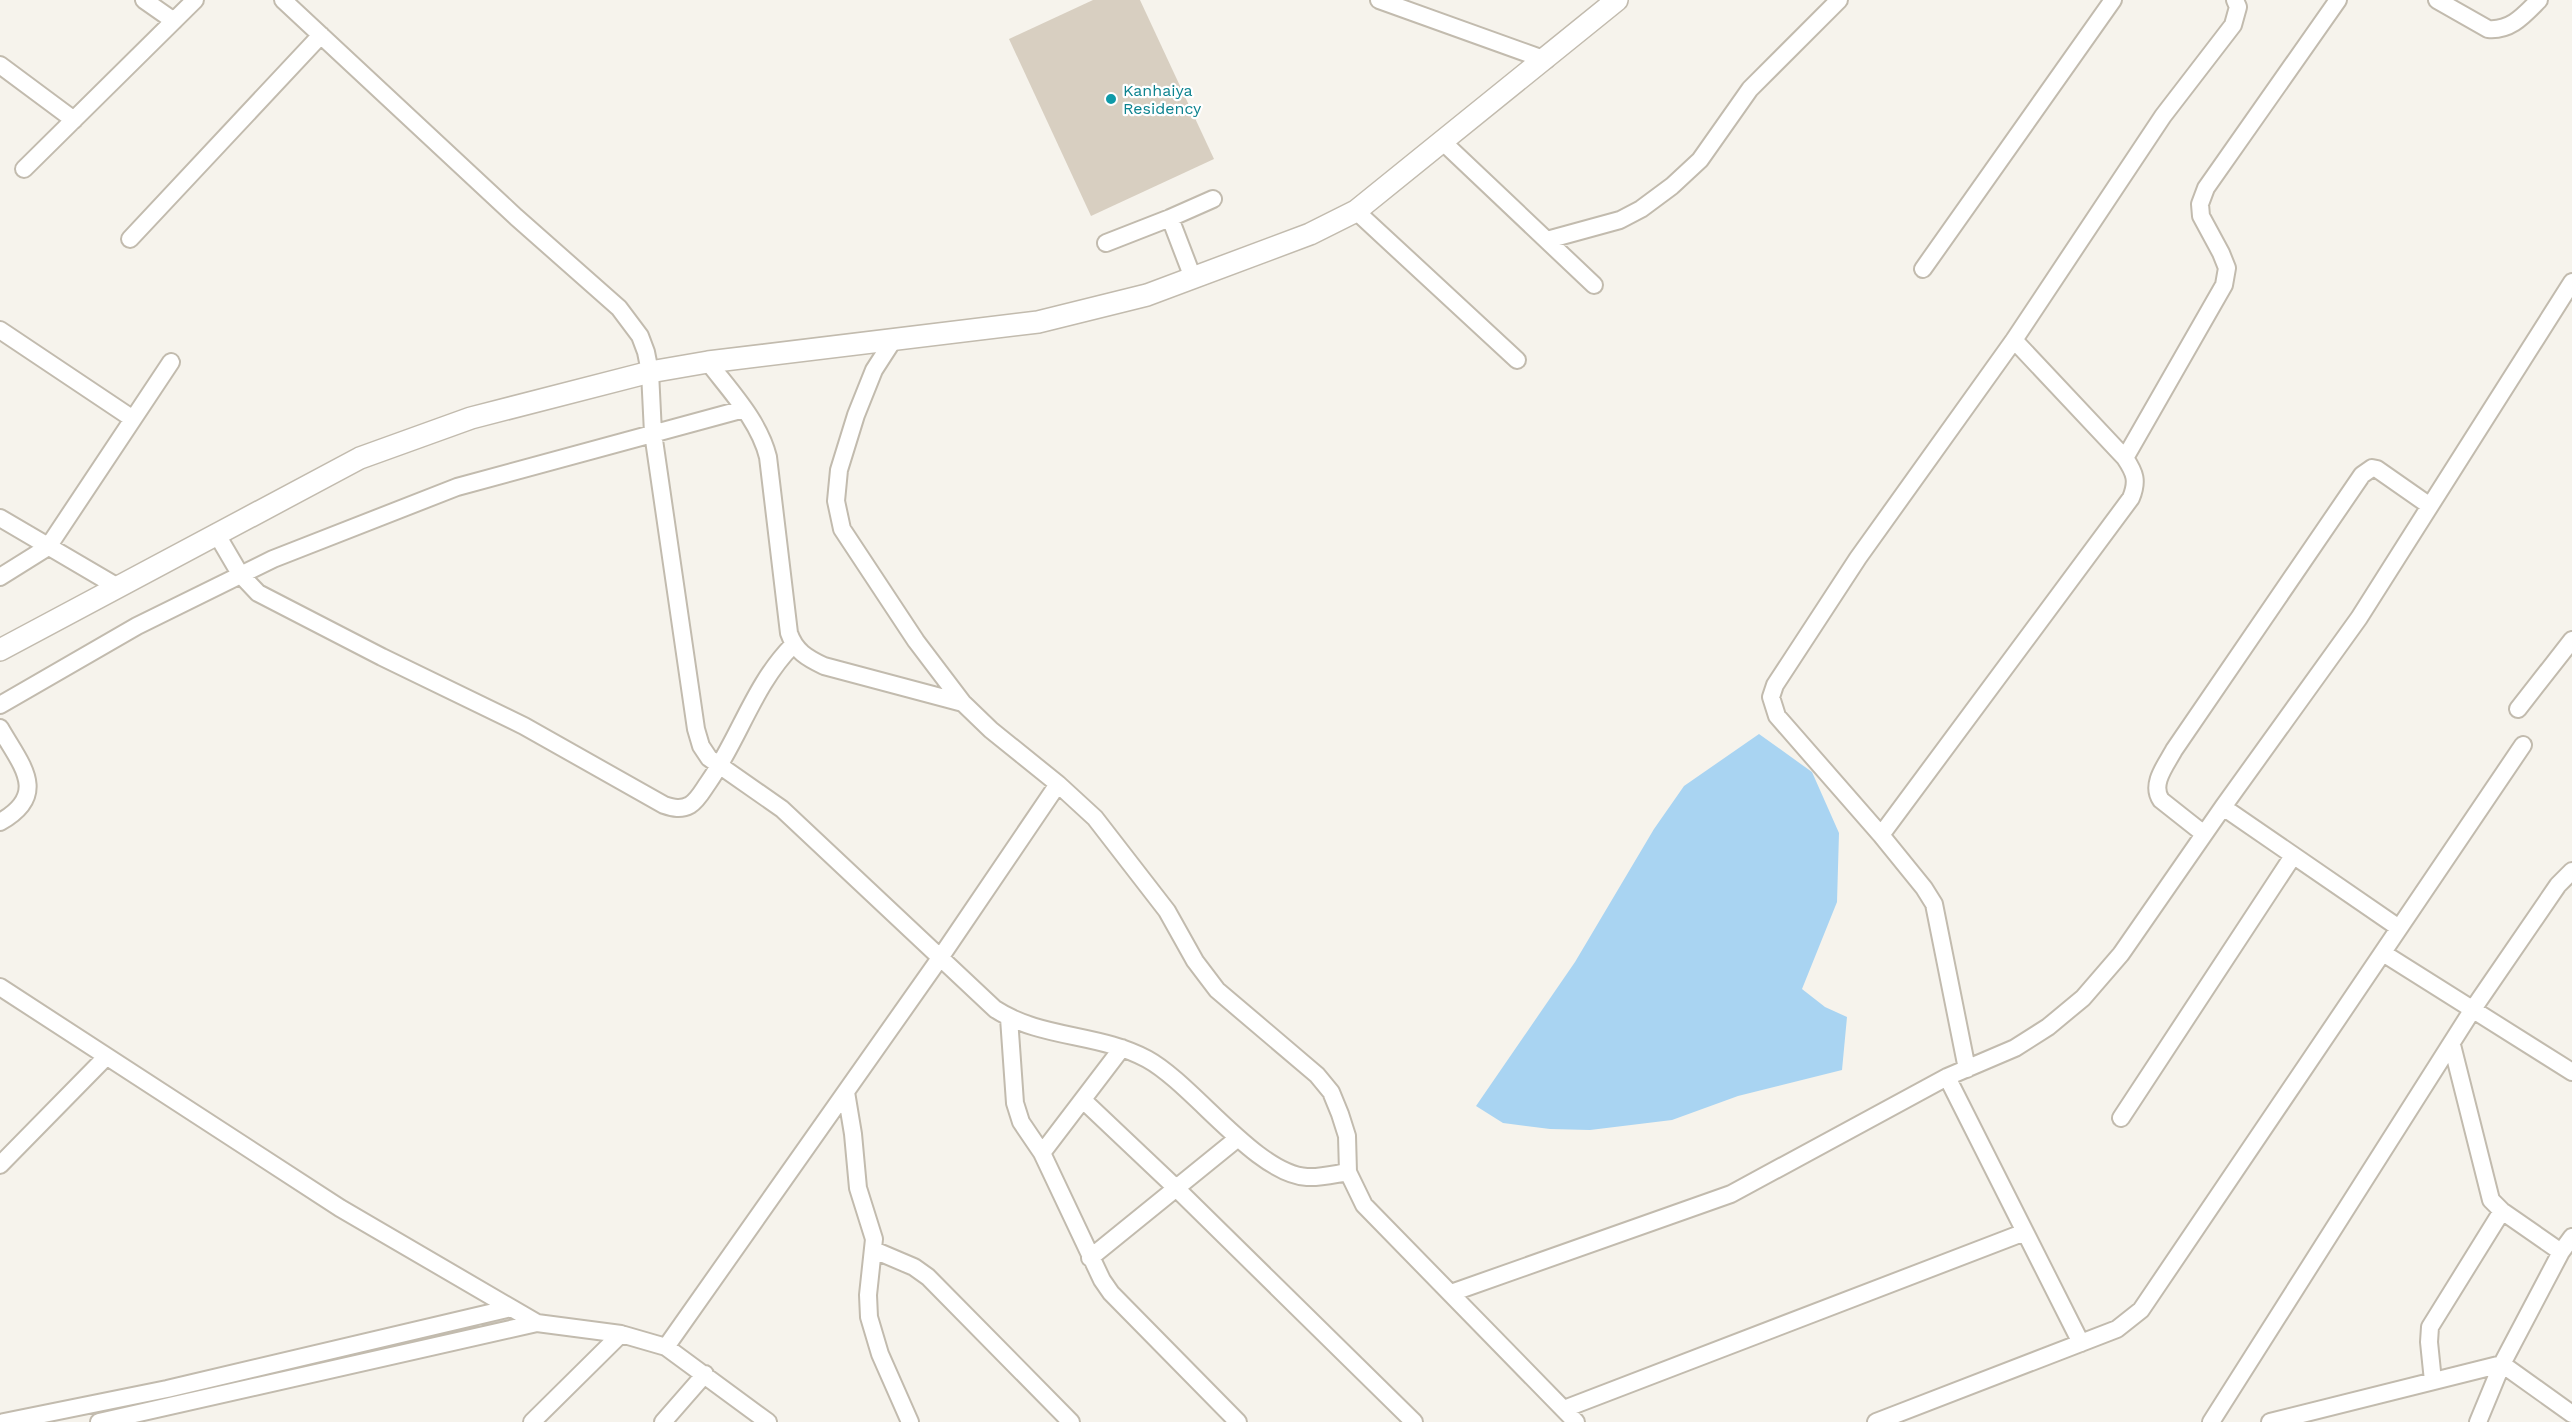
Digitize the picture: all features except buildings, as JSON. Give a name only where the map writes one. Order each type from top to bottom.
[{"type":"street","points":[[144,0],[174,21]]},
{"type":"street","points":[[24,169],[195,0]]},
{"type":"street","points":[[283,0],[516,217],[619,308],[640,336],[650,372],[653,432],[696,729],[701,746],[709,758],[782,809],[995,1009],[1028,1026],[1122,1048],[1147,1059],[1167,1073],[1238,1138],[1281,1169],[1309,1178],[1348,1172]]},
{"type":"street","points":[[1379,0],[1546,60]]},
{"type":"street","points":[[0,650],[116,586],[360,458],[471,418],[650,372],[708,362],[1038,322],[1147,295],[1310,234],[1356,211],[1546,60],[1617,0]]},
{"type":"street","points":[[1547,240],[1620,220],[1641,209],[1672,186],[1700,160],[1750,89],[1839,0]]},
{"type":"street","points":[[1923,269],[2112,0]]},
{"type":"street","points":[[1967,1069],[1934,904],[1924,888],[1881,835],[1777,716],[1771,697],[1775,685],[1858,558],[2014,340],[2163,116],[2233,25],[2238,7],[2235,0]]},
{"type":"street","points":[[2126,458],[2224,285],[2227,268],[2201,216],[2200,204],[2206,188],[2338,0]]},
{"type":"street","points":[[2437,0],[2488,29],[2497,30],[2507,28],[2520,19],[2539,0]]},
{"type":"street","points":[[130,239],[321,35]]},
{"type":"street","points":[[0,65],[74,120]]},
{"type":"street","points":[[1443,142],[1594,285]]},
{"type":"street","points":[[1106,243],[1213,199]]},
{"type":"street","points":[[1356,211],[1517,360]]},
{"type":"street","points":[[1170,218],[1193,278]]},
{"type":"street","points":[[1451,1293],[1731,1194],[1947,1077],[2015,1048],[2040,1032],[2083,998],[2121,954],[2359,618],[2572,282]]},
{"type":"street","points":[[0,330],[133,419]]},
{"type":"street","points":[[894,339],[874,370],[856,415],[839,470],[836,501],[842,529],[916,641],[963,703],[1058,784],[1095,819],[1167,911],[1195,961],[1217,990],[1317,1075],[1330,1092],[1347,1136],[1348,1172],[1364,1205],[1576,1422]]},
{"type":"street","points":[[1881,835],[2131,498],[2136,484],[2135,473],[2126,458],[2014,340]]},
{"type":"street","points":[[0,577],[48,547],[171,362]]},
{"type":"street","points":[[708,362],[744,409],[764,441],[789,633],[793,645],[808,658],[824,666],[963,703]]},
{"type":"street","points":[[0,705],[137,626],[240,574],[457,487],[744,409]]},
{"type":"street","points":[[2204,834],[2161,800],[2157,794],[2157,785],[2162,773],[2174,750],[2362,475],[2372,468],[2377,469],[2430,506]]},
{"type":"street","points":[[0,518],[116,586]]},
{"type":"street","points":[[216,533],[240,574],[258,592],[382,657],[524,726],[664,805],[684,808],[693,803],[719,767],[771,672],[793,645]]},
{"type":"street","points":[[2518,709],[2572,640]]},
{"type":"street","points":[[0,728],[27,775],[29,786],[27,797],[21,806],[15,813],[0,822]]},
{"type":"street","points":[[1876,1422],[2117,1329],[2141,1311],[2523,745]]},
{"type":"street","points":[[666,1347],[940,958],[1058,784]]},
{"type":"street","points":[[2223,807],[2399,928]]},
{"type":"street","points":[[2121,1118],[2293,855]]},
{"type":"street","points":[[2211,1422],[2473,1009],[2558,885],[2572,871]]},
{"type":"street","points":[[2383,952],[2572,1072]]},
{"type":"street","points":[[0,987],[340,1208],[537,1323]]},
{"type":"street","points":[[1009,1018],[1015,1103],[1021,1122],[1042,1153],[1090,1258],[1111,1293],[1239,1422]]},
{"type":"street","points":[[2452,1045],[2491,1200],[2502,1211],[2561,1252]]},
{"type":"street","points":[[1042,1153],[1122,1048]]},
{"type":"street","points":[[0,1166],[106,1057]]},
{"type":"street","points":[[1947,1077],[2080,1344]]},
{"type":"street","points":[[846,1092],[858,1188],[871,1228],[874,1250],[868,1295],[868,1317],[880,1354],[910,1422]]},
{"type":"street","points":[[1083,1100],[1414,1422]]},
{"type":"street","points":[[1090,1258],[1238,1138]]},
{"type":"street","points":[[2433,1381],[2429,1342],[2430,1327],[2502,1211]]},
{"type":"street","points":[[1564,1409],[2025,1232]]},
{"type":"street","points":[[2478,1422],[2502,1364],[2561,1252],[2572,1237]]},
{"type":"street","points":[[874,1250],[914,1267],[928,1277],[1071,1422]]},
{"type":"street","points":[[4,1422],[167,1389],[511,1308]]},
{"type":"street","points":[[99,1422],[537,1323],[621,1334],[666,1347],[768,1422]]},
{"type":"street","points":[[532,1422],[621,1334]]},
{"type":"street","points":[[2270,1422],[2502,1364],[2572,1414]]},
{"type":"street","points":[[663,1422],[705,1374]]},
{"type":"street","points":[[167,1389],[171,1406]]},
{"type":"water","points":[[1759,734],[1812,772],[1839,833],[1837,902],[1802,989],[1825,1007],[1847,1017],[1842,1070],[1738,1096],[1672,1120],[1590,1130],[1550,1129],[1503,1123],[1476,1106],[1575,962],[1654,829],[1684,786]]},
{"type":"place","name":"Kanhaiya Residency","points":[[1111,99]]}]
